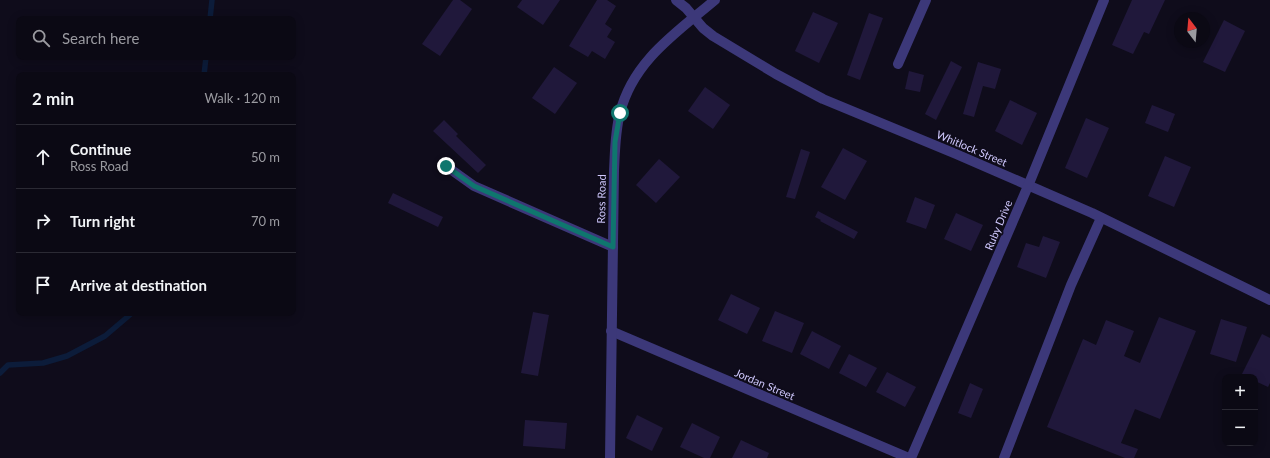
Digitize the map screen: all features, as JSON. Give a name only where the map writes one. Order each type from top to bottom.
[{"type":"street","name":"Whitlock Street","points":[[676,0],[703,28],[713,36],[776,74],[824,99],[1101,218],[1270,300]]},
{"type":"street","name":"Ross Road","points":[[610,458],[615,142],[620,113],[627,92],[637,72],[651,54],[715,0]]},
{"type":"street","points":[[898,64],[926,0]]},
{"type":"street","name":"Ruby Drive","points":[[910,458],[1028,186],[1104,0]]},
{"type":"street","points":[[446,166],[474,186],[613,247]]},
{"type":"street","points":[[1004,458],[1071,285],[1101,218]]},
{"type":"street","name":"Jordan Street","points":[[611,331],[910,458]]},
{"type":"building","points":[[453,0],[460,0],[472,9],[440,56],[422,44]]},
{"type":"building","points":[[522,0],[560,0],[543,25],[517,7]]},
{"type":"building","points":[[597,0],[607,0],[616,6],[605,24],[612,29],[607,37],[615,42],[605,59],[592,51],[588,57],[569,46]]},
{"type":"building","points":[[1132,0],[1165,0],[1149,34],[1144,32],[1133,54],[1112,45]]},
{"type":"building","points":[[813,12],[838,23],[819,63],[795,51]]},
{"type":"building","points":[[869,13],[883,18],[860,80],[847,75]]},
{"type":"building","points":[[1224,20],[1245,31],[1225,72],[1203,62]]},
{"type":"building","points":[[951,61],[962,67],[936,120],[925,114]]},
{"type":"building","points":[[978,62],[1001,69],[995,89],[983,86],[974,117],[963,114]]},
{"type":"building","points":[[554,67],[577,83],[555,114],[532,98]]},
{"type":"building","points":[[909,71],[924,75],[920,92],[905,89]]},
{"type":"building","points":[[705,87],[730,105],[713,129],[688,111]]},
{"type":"building","points":[[1010,100],[1037,113],[1022,145],[995,131]]},
{"type":"building","points":[[1152,105],[1175,114],[1168,132],[1145,123]]},
{"type":"building","points":[[1086,118],[1109,128],[1087,178],[1065,168]]},
{"type":"building","points":[[444,120],[458,134],[456,136],[486,165],[478,173],[433,131]]},
{"type":"building","points":[[843,148],[867,161],[845,200],[821,187]]},
{"type":"building","points":[[801,149],[810,152],[795,199],[786,197]]},
{"type":"building","points":[[1165,156],[1191,167],[1174,207],[1148,196]]},
{"type":"building","points":[[659,159],[680,177],[656,203],[636,185]]},
{"type":"building","points":[[393,193],[443,217],[438,227],[388,203]]},
{"type":"building","points":[[915,197],[935,205],[926,229],[906,222]]},
{"type":"building","points":[[818,211],[858,232],[854,239],[820,221],[821,220],[815,217]]},
{"type":"building","points":[[956,213],[983,225],[971,251],[944,239]]},
{"type":"building","points":[[1043,236],[1060,242],[1046,278],[1017,267],[1026,243],[1039,247]]},
{"type":"building","points":[[731,294],[760,308],[747,334],[718,320]]},
{"type":"building","points":[[775,311],[804,323],[792,353],[762,341]]},
{"type":"building","points":[[533,312],[549,315],[538,376],[521,373]]},
{"type":"building","points":[[1159,317],[1196,331],[1160,419],[1135,409],[1121,443],[1138,449],[1134,458],[1125,458],[1047,427],[1083,339],[1096,345],[1106,320],[1134,331],[1124,356],[1140,363]]},
{"type":"building","points":[[1221,319],[1247,327],[1236,362],[1210,354]]},
{"type":"building","points":[[812,331],[841,346],[829,369],[800,354]]},
{"type":"building","points":[[1262,334],[1270,338],[1270,383],[1268,387],[1258,382],[1258,374],[1242,374]]},
{"type":"building","points":[[849,354],[877,368],[866,387],[839,373]]},
{"type":"building","points":[[887,372],[916,387],[905,407],[876,392]]},
{"type":"building","points":[[970,383],[983,389],[971,418],[958,413]]},
{"type":"building","points":[[637,415],[663,428],[652,451],[626,438]]},
{"type":"building","points":[[525,420],[567,423],[565,449],[523,446]]},
{"type":"building","points":[[692,423],[720,437],[710,458],[704,458],[680,447]]},
{"type":"building","points":[[741,440],[769,453],[767,458],[732,458]]},
{"type":"waterway","points":[[210,16],[212,0]]},
{"type":"waterway","points":[[204,72],[206,60]]},
{"type":"waterway","points":[[0,373],[8,365],[43,363],[67,356],[105,336],[128,316]]},
{"type":"route","points":[[446,166],[474,186],[613,247],[615,142],[620,113]]}]
